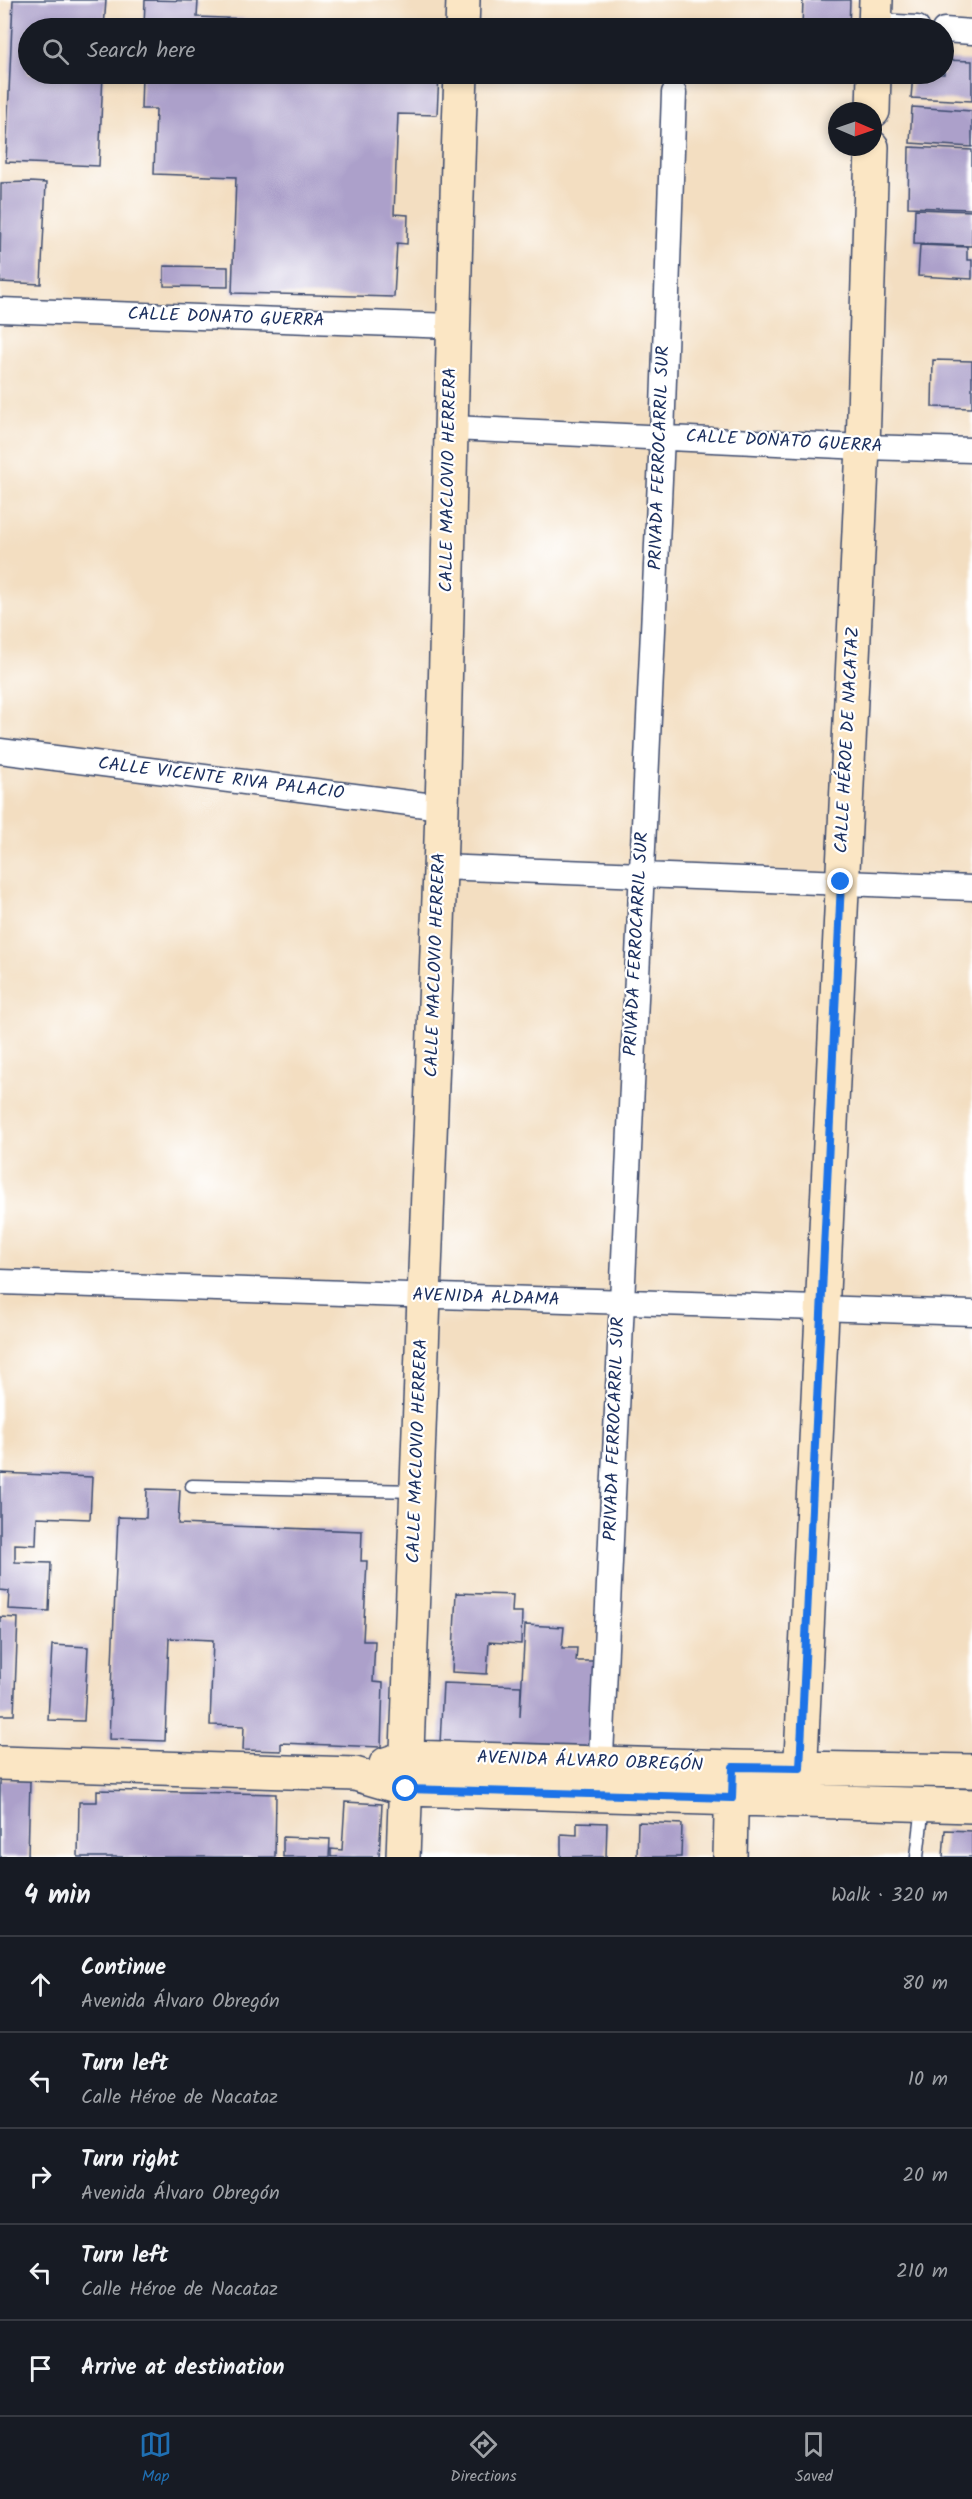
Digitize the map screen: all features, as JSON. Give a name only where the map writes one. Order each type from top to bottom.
[{"type":"street","points":[[462,18],[463,0]]},
{"type":"street","points":[[954,31],[972,32]]},
{"type":"street","name":"CALLE MACLOVIO HERRERA","points":[[403,1857],[440,867],[460,84]]},
{"type":"street","points":[[873,102],[874,84]]},
{"type":"street","name":"PRIVADA FERROCARRIL SUR","points":[[599,1794],[620,1302],[662,436],[674,93]]},
{"type":"street","name":"CALLE HÉROE DE NACATAZ","points":[[799,1800],[863,447],[872,156]]},
{"type":"street","name":"CALLE DONATO GUERRA","points":[[0,310],[452,327]]},
{"type":"street","name":"CALLE DONATO GUERRA","points":[[452,428],[972,450]]},
{"type":"street","name":"CALLE VICENTE RIVA PALACIO","points":[[0,751],[441,807]]},
{"type":"street","points":[[440,867],[972,888]]},
{"type":"street","name":"AVENIDA ALDAMA","points":[[0,1282],[972,1313]]},
{"type":"street","name":"AVENIDA ÁLVARO OBREGÓN","points":[[0,1763],[355,1774],[601,1762],[732,1782],[799,1800],[972,1806]]},
{"type":"street","name":"AVENIDA ÁLVARO OBREGÓN","points":[[406,1773],[599,1794],[732,1782],[800,1768],[972,1771]]},
{"type":"street","points":[[730,1857],[732,1782]]},
{"type":"lane","points":[[192,1486],[417,1491]]},
{"type":"lane","points":[[917,1857],[923,1804]]},
{"type":"building","points":[[13,0],[106,0],[105,18],[18,18],[18,84],[103,84],[99,166],[6,162]]},
{"type":"building","points":[[145,0],[198,1],[197,17],[224,18],[144,18]]},
{"type":"building","points":[[803,0],[850,0],[849,18],[802,18]]},
{"type":"building","points":[[954,60],[972,61],[972,101],[911,98],[912,84],[954,84]]},
{"type":"building","points":[[142,84],[439,84],[437,115],[398,114],[394,214],[408,215],[407,244],[397,243],[394,297],[232,293],[236,177],[154,174],[156,109],[141,109]]},
{"type":"building","points":[[912,107],[972,111],[972,147],[910,143]]},
{"type":"building","points":[[909,147],[972,150],[972,209],[908,207]]},
{"type":"building","points":[[1,183],[46,183],[41,284],[0,282]]},
{"type":"building","points":[[915,209],[972,211],[972,246],[914,244]]},
{"type":"building","points":[[920,245],[967,247],[967,260],[972,260],[972,279],[918,276]]},
{"type":"building","points":[[164,266],[228,267],[228,287],[164,286]]},
{"type":"building","points":[[933,360],[972,361],[972,408],[932,407]]},
{"type":"building","points":[[0,1473],[92,1477],[90,1519],[37,1517],[36,1545],[15,1544],[15,1562],[51,1563],[49,1611],[8,1609],[9,1591],[0,1590]]},
{"type":"building","points":[[147,1489],[180,1490],[178,1524],[362,1531],[361,1561],[367,1561],[363,1641],[375,1641],[373,1682],[383,1683],[381,1747],[281,1743],[281,1751],[243,1750],[244,1726],[210,1725],[213,1640],[169,1638],[165,1741],[109,1739],[118,1517],[146,1518]]},
{"type":"building","points":[[456,1593],[513,1595],[512,1612],[522,1612],[521,1644],[489,1642],[487,1674],[452,1672]]},
{"type":"building","points":[[0,1617],[18,1618],[14,1715],[0,1715]]},
{"type":"building","points":[[525,1625],[564,1627],[562,1648],[577,1648],[576,1661],[596,1661],[591,1750],[440,1744],[443,1683],[521,1686],[520,1717]]},
{"type":"building","points":[[52,1645],[88,1647],[84,1721],[48,1720]]},
{"type":"building","points":[[0,1780],[30,1781],[28,1857],[0,1857]]},
{"type":"building","points":[[97,1790],[276,1794],[275,1857],[78,1857],[79,1802],[97,1802]]},
{"type":"building","points":[[345,1802],[382,1804],[379,1857],[331,1857],[331,1849],[342,1850]]},
{"type":"building","points":[[577,1822],[607,1823],[606,1857],[561,1857],[561,1834],[577,1835]]},
{"type":"building","points":[[638,1822],[682,1824],[681,1857],[637,1857]]},
{"type":"building","points":[[945,1830],[972,1831],[972,1857],[943,1857]]},
{"type":"building","points":[[283,1837],[330,1839],[329,1857],[283,1857]]},
{"type":"route","points":[[406,1789],[732,1798],[733,1767],[800,1768],[841,882]]}]
